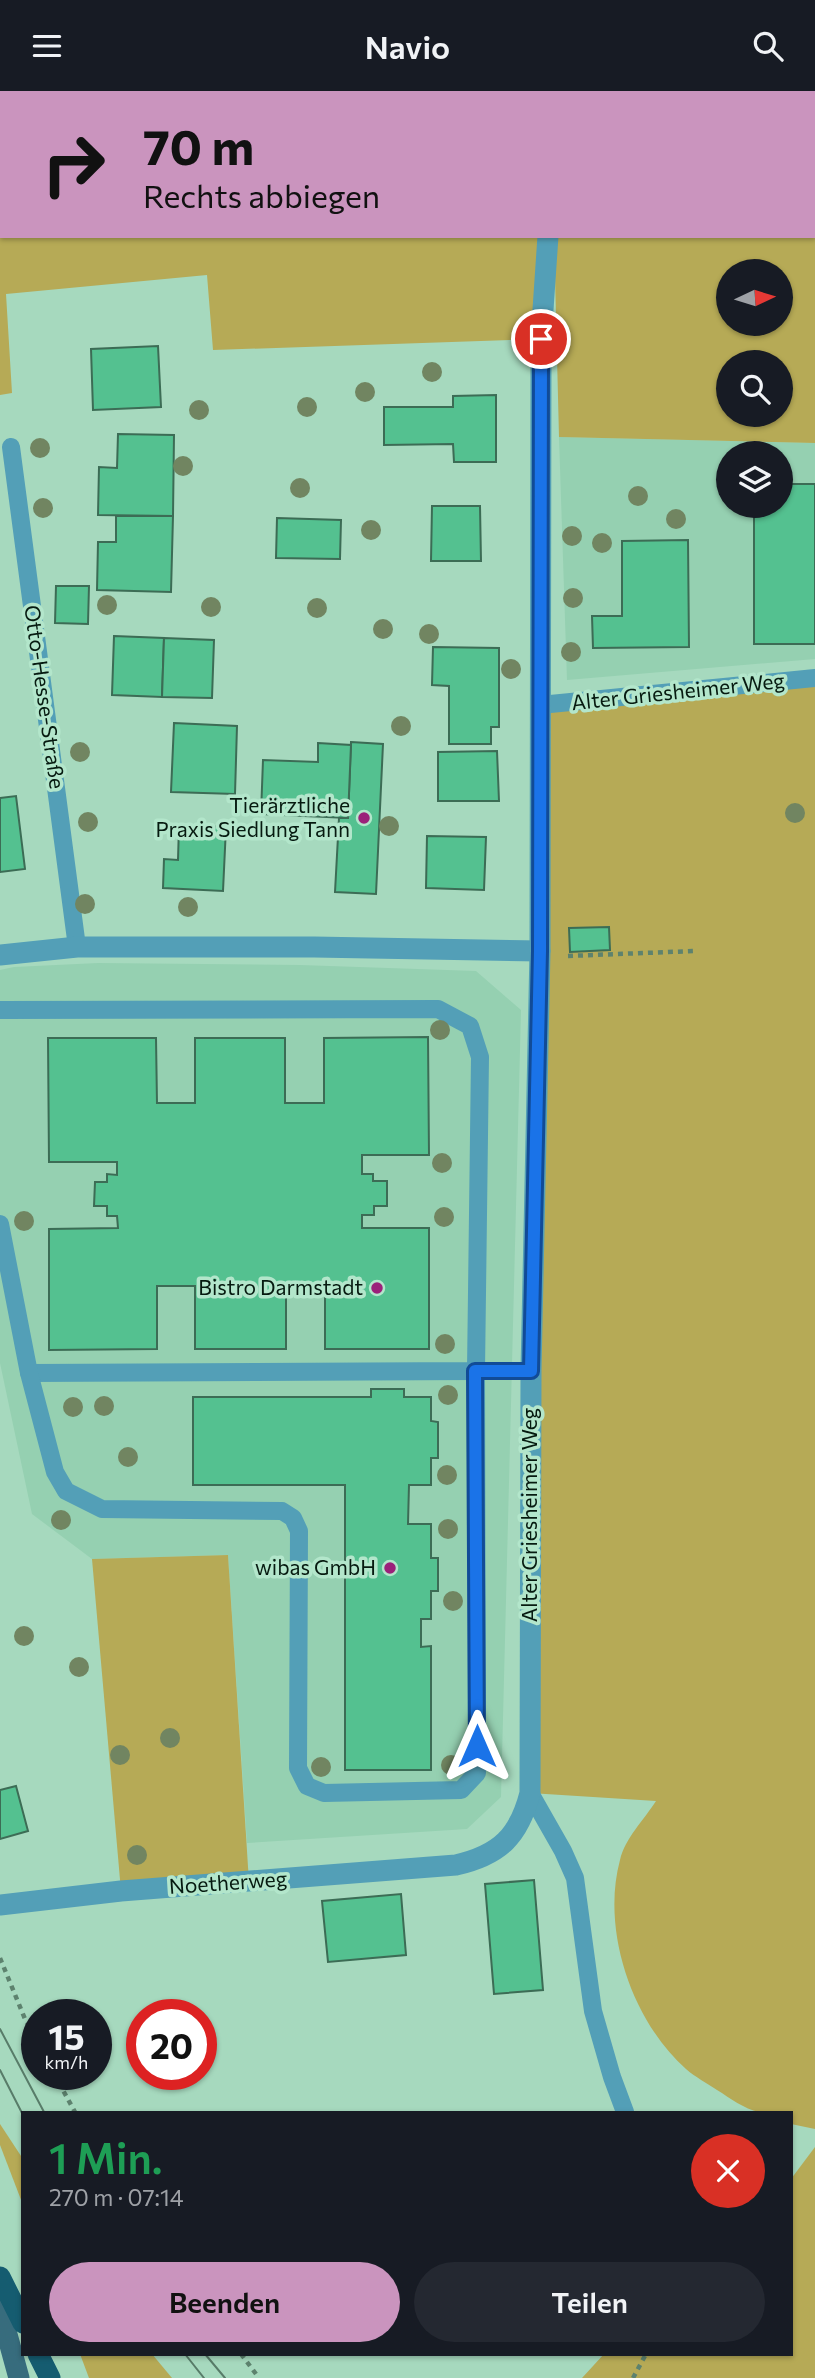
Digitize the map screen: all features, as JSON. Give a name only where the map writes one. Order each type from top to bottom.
[{"type":"highway","points":[[0,2277],[21,2319]]},
{"type":"highway","points":[[39,2356],[50,2378]]},
{"type":"main road","points":[[0,2309],[19,2378]]},
{"type":"street","name":"Alter Griesheimer Weg","points":[[456,1865],[478,1859],[503,1846],[520,1822],[530,1793],[531,1371],[540,951],[541,339],[548,238]]},
{"type":"street","points":[[0,955],[77,947],[540,951]]},
{"type":"street","name":"Noetherweg","points":[[0,1905],[121,1891],[456,1865]]},
{"type":"lane","name":"Otto-Hesse-Straße","points":[[11,447],[77,947]]},
{"type":"lane","name":"Alter Griesheimer Weg","points":[[540,705],[815,678]]},
{"type":"lane","points":[[0,1010],[438,1009],[470,1025],[480,1057],[475,1371],[477,1773],[461,1790],[324,1793],[307,1786],[298,1768],[299,1531],[293,1518],[282,1511],[102,1509],[66,1491],[55,1472],[29,1373],[0,1224]]},
{"type":"lane","points":[[29,1373],[531,1371]]},
{"type":"lane","points":[[530,1793],[575,1878],[593,2011],[625,2111]]},
{"type":"path","points":[[540,951],[567,956],[694,951]]},
{"type":"path","points":[[0,1958],[21,2009]]},
{"type":"path","points":[[63,2090],[74,2111]]},
{"type":"path","points":[[243,2356],[260,2378]]},
{"type":"path","points":[[633,2378],[645,2356]]},
{"type":"shaded area","points":[[0,238],[548,238],[541,339],[213,350],[207,275],[6,294],[12,393],[0,395]]},
{"type":"shaded area","points":[[554,238],[815,238],[815,443],[559,437]]},
{"type":"shaded area","points":[[559,437],[730,441],[716,441],[716,518],[793,518],[793,442],[815,443],[815,659],[567,680]]},
{"type":"shaded area","points":[[815,679],[815,2129],[793,2124],[793,2111],[753,2111],[693,2075],[667,2049],[636,2000],[618,1944],[615,1887],[622,1852],[656,1801],[530,1793],[540,705]]},
{"type":"shaded area","points":[[98,963],[300,965],[476,971],[521,1010],[501,1797],[467,1829],[247,1843],[228,1555],[92,1559],[32,1514],[0,1363],[0,970]]},
{"type":"shaded area","points":[[228,1555],[249,1882],[121,1891],[92,1559]]},
{"type":"shaded area","points":[[0,2124],[21,2156],[21,2200],[0,2145]]},
{"type":"shaded area","points":[[815,2147],[815,2378],[582,2378],[602,2356],[793,2356],[793,2176]]},
{"type":"shaded area","points":[[81,2356],[154,2356],[172,2378],[89,2378]]},
{"type":"building","points":[[158,346],[161,407],[93,410],[91,349]]},
{"type":"building","points":[[496,395],[496,462],[454,462],[453,444],[384,445],[384,407],[453,407],[453,396]]},
{"type":"building","points":[[118,434],[174,435],[173,516],[98,515],[99,467],[117,468]]},
{"type":"building","points":[[793,484],[815,484],[815,644],[754,644],[754,518],[793,518]]},
{"type":"building","points":[[432,506],[480,506],[481,561],[431,561]]},
{"type":"building","points":[[116,516],[173,516],[171,592],[97,590],[98,542],[116,542]]},
{"type":"building","points":[[277,518],[341,520],[340,559],[276,558]]},
{"type":"building","points":[[688,540],[689,647],[593,648],[592,616],[622,616],[622,541]]},
{"type":"building","points":[[56,586],[89,586],[88,624],[55,623]]},
{"type":"building","points":[[114,636],[164,638],[162,697],[112,695]]},
{"type":"building","points":[[164,638],[214,640],[212,698],[162,697]]},
{"type":"building","points":[[433,647],[499,648],[499,727],[491,727],[491,744],[449,744],[449,686],[432,685]]},
{"type":"building","points":[[174,723],[237,726],[235,794],[171,792]]},
{"type":"building","name":"Tierärztliche Praxis Siedlung Tann","points":[[351,742],[383,744],[376,894],[335,892],[339,818],[348,818]]},
{"type":"building","points":[[318,743],[351,745],[348,818],[261,814],[263,760],[318,762]]},
{"type":"building","points":[[497,751],[499,801],[438,801],[438,752]]},
{"type":"building","points":[[16,796],[25,869],[0,872],[0,798]]},
{"type":"building","points":[[179,825],[226,827],[223,891],[163,888],[164,859],[178,860]]},
{"type":"building","points":[[427,836],[486,837],[484,890],[426,888]]},
{"type":"building","points":[[609,927],[610,950],[570,952],[569,928]]},
{"type":"building","points":[[428,1037],[429,1155],[362,1155],[362,1174],[373,1174],[373,1181],[387,1181],[387,1206],[374,1206],[374,1215],[362,1215],[362,1228],[429,1228],[429,1349],[325,1349],[325,1284],[286,1284],[286,1349],[195,1349],[195,1286],[157,1286],[157,1349],[49,1350],[49,1229],[118,1228],[117,1216],[107,1216],[107,1206],[94,1206],[95,1182],[107,1182],[107,1174],[117,1175],[117,1162],[49,1162],[48,1038],[156,1038],[157,1103],[195,1103],[195,1038],[285,1038],[285,1103],[324,1103],[324,1038]]},
{"type":"building","points":[[371,1389],[404,1389],[404,1397],[431,1397],[431,1421],[438,1422],[438,1458],[431,1458],[431,1485],[409,1485],[408,1524],[431,1524],[431,1558],[438,1558],[438,1591],[431,1591],[431,1619],[421,1619],[421,1647],[431,1646],[431,1770],[345,1770],[345,1485],[193,1485],[193,1397],[371,1397]]},
{"type":"building","points":[[16,1786],[28,1831],[0,1839],[0,1790]]},
{"type":"building","points":[[534,1880],[543,1990],[494,1994],[485,1884]]},
{"type":"building","points":[[401,1894],[406,1955],[328,1962],[322,1901]]},
{"type":"tram line","points":[[0,2029],[43,2111]]},
{"type":"tram line","points":[[0,2070],[21,2111]]},
{"type":"tram line","points":[[187,2356],[204,2378]]},
{"type":"tram line","points":[[207,2356],[225,2378]]},
{"type":"place","name":"Tierärztliche Praxis Siedlung Tann","points":[[364,818]]},
{"type":"place","name":"Bistro Darmstadt","points":[[377,1288]]},
{"type":"place","name":"wibas GmbH","points":[[390,1568]]},
{"type":"route","points":[[477,1746],[475,1371],[531,1371],[540,951],[541,339]]}]
